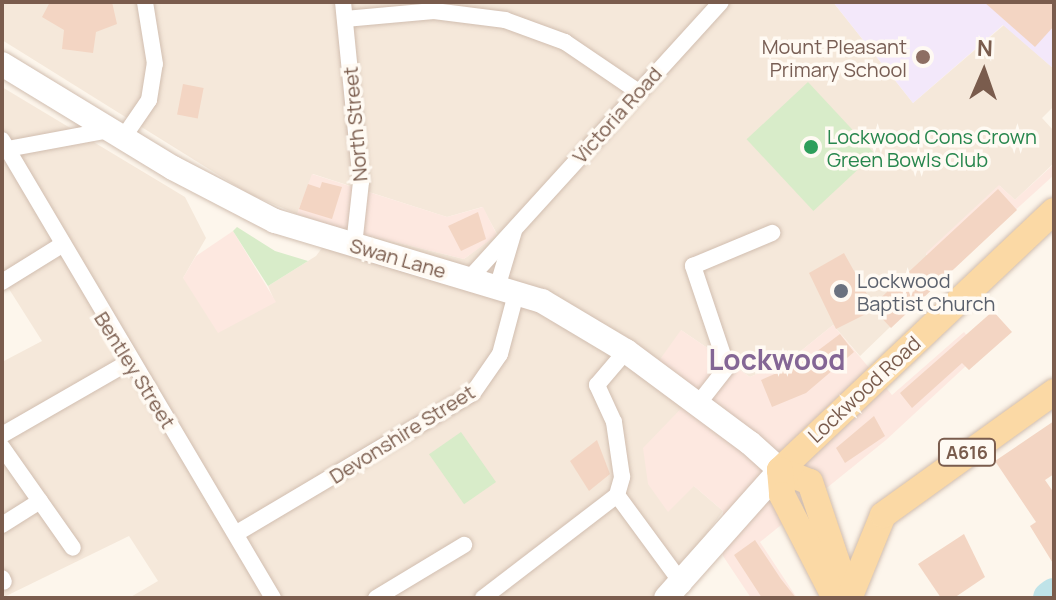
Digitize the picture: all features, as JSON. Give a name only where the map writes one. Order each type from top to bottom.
[{"type":"main road","name":"Lockwood Road","points":[[780,470],[1054,211]]},
{"type":"main road","name":"A616","points":[[845,597],[883,515],[1054,392]]},
{"type":"main road","name":"A616","points":[[780,470],[782,495],[845,597]]},
{"type":"street","points":[[4,146],[116,134],[149,100],[155,64],[145,2]]},
{"type":"street","name":"Victoria Road","points":[[469,279],[721,2]]},
{"type":"street","points":[[344,10],[434,11],[505,20],[565,42],[637,91]]},
{"type":"street","name":"North Street","points":[[344,10],[361,182],[354,245]]},
{"type":"street","name":"Swan Lane","points":[[2,64],[116,134],[275,221],[542,301],[626,351],[780,470]]},
{"type":"street","name":"Bentley Street","points":[[4,146],[129,362],[237,533],[267,596]]},
{"type":"street","name":"Victoria Road","points":[[507,291],[515,229]]},
{"type":"street","points":[[698,404],[727,367],[693,266],[772,233]]},
{"type":"street","points":[[2,282],[60,246]]},
{"type":"street","name":"Devonshire Street","points":[[237,533],[473,393],[500,354],[507,291]]},
{"type":"street","points":[[483,598],[617,495],[622,477],[614,422],[597,385],[626,351]]},
{"type":"street","points":[[2,435],[129,362]]},
{"type":"street","points":[[2,447],[73,548]]},
{"type":"street","points":[[617,495],[674,591],[780,470]]},
{"type":"street","points":[[2,525],[40,501]]},
{"type":"street","points":[[376,598],[464,545]]},
{"type":"shaded area","points":[[2,2],[833,2],[913,103],[1004,25],[1054,69],[1054,106],[1042,118],[1054,131],[1054,163],[1015,200],[1000,186],[926,254],[945,274],[860,356],[833,325],[791,359],[750,377],[681,330],[697,393],[682,408],[694,486],[723,511],[669,585],[652,598],[129,598],[158,581],[129,536],[2,598],[2,362],[42,341],[2,278],[2,87],[185,197],[206,238],[183,278],[275,302],[268,286],[316,256],[337,228],[464,259],[497,234],[482,207],[447,217],[313,174],[297,214],[249,194],[2,40]]},
{"type":"shaded area","name":"Mount Pleasant Primary School","points":[[833,2],[1054,2],[1054,69],[1003,25],[913,103]]},
{"type":"shaded area","points":[[1054,164],[1054,175],[945,274],[926,253],[999,185],[1015,200]]},
{"type":"shaded area","points":[[312,174],[447,217],[483,207],[497,235],[464,259],[337,228],[297,214]]},
{"type":"shaded area","points":[[233,231],[276,302],[218,333],[183,278],[196,256]]},
{"type":"shaded area","points":[[833,325],[892,395],[964,332],[981,352],[886,440],[760,542],[797,598],[751,598],[723,556],[723,511],[694,486],[668,512],[648,484],[643,448],[696,393],[656,365],[681,330],[750,377],[791,359]]},
{"type":"green space","name":"Lockwood Cons Crown Green Bowls Club","points":[[808,82],[875,154],[813,211],[747,139]]},
{"type":"green space","points":[[237,227],[275,251],[308,261],[268,286],[233,231]]},
{"type":"green space","points":[[461,432],[496,482],[464,504],[429,454]]},
{"type":"building","points":[[50,2],[112,2],[117,24],[96,32],[93,53],[62,49],[64,30],[42,17]]},
{"type":"building","points":[[984,2],[1054,2],[1054,26],[1035,47]]},
{"type":"building","points":[[183,84],[204,88],[198,118],[177,114]]},
{"type":"building","points":[[322,182],[342,187],[332,219],[299,209],[308,184],[320,188]]},
{"type":"building","points":[[998,189],[1017,210],[891,328],[874,310],[836,329],[809,273],[844,253],[873,305]]},
{"type":"building","points":[[478,212],[486,239],[461,251],[448,226]]},
{"type":"building","points":[[993,311],[1012,332],[969,370],[962,363],[912,408],[900,393]]},
{"type":"building","points":[[840,334],[854,352],[806,393],[772,407],[761,380],[804,361]]},
{"type":"building","points":[[874,416],[885,436],[845,463],[836,448]]},
{"type":"building","points":[[1054,421],[1054,474],[1045,480],[1054,493],[1054,565],[1030,526],[1036,522],[995,461]]},
{"type":"building","points":[[597,440],[610,474],[589,491],[570,461]]},
{"type":"building","points":[[964,534],[985,577],[954,598],[941,598],[918,564]]},
{"type":"building","points":[[755,540],[796,598],[762,598],[734,555]]},
{"type":"waterway","points":[[1050,598],[1054,595]]},
{"type":"place","name":"Mount Pleasant Primary School","points":[[923,57]]},
{"type":"place","name":"Lockwood Cons Crown Green Bowls Club","points":[[811,147]]},
{"type":"place","name":"Lockwood Baptist Church","points":[[841,291]]},
{"type":"district","name":"Lockwood","points":[[777,359]]}]
